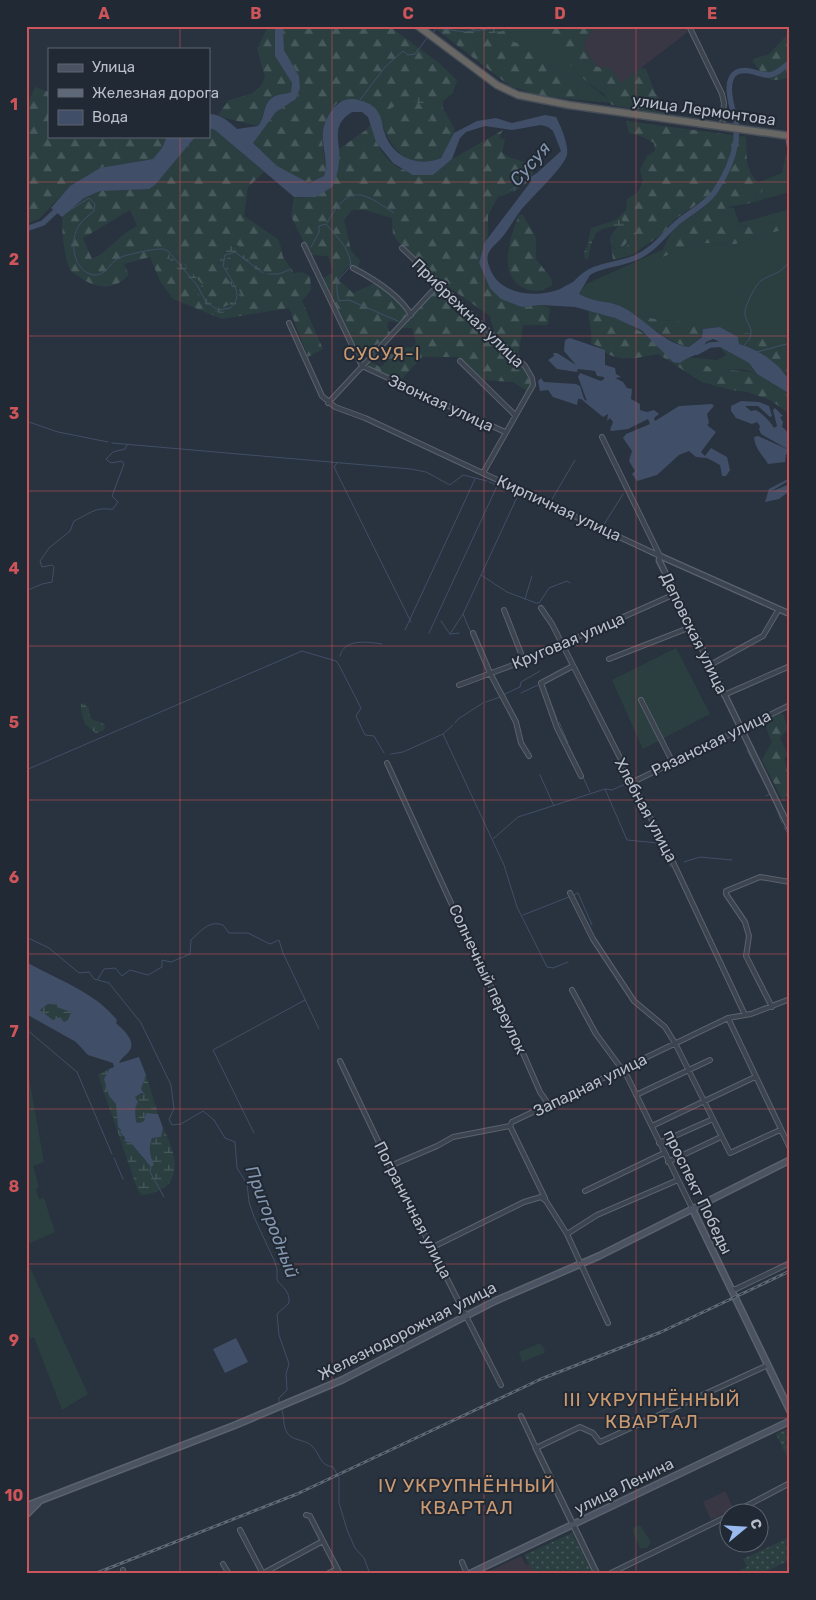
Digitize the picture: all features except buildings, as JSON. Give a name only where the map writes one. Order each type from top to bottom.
[{"type":"highway","name":"улица Лермонтова","points":[[418,26],[507,90],[530,98],[615,112],[789,136]]},
{"type":"main road","name":"Железнодорожная улица","points":[[26,1506],[273,1410],[385,1359],[526,1286],[581,1264],[790,1160]]},
{"type":"main road","name":"проспект Победы","points":[[692,1208],[790,1411]]},
{"type":"main road","name":"улица Ленина","points":[[468,1574],[790,1421]]},
{"type":"main road","points":[[26,1515],[42,1501]]},
{"type":"street","points":[[689,26],[722,94],[726,128]]},
{"type":"street","points":[[789,136],[790,147]]},
{"type":"street","points":[[304,245],[362,366]]},
{"type":"street","name":"Прибрежная улица","points":[[402,248],[438,285],[525,366],[532,378],[533,385],[515,415]]},
{"type":"street","points":[[353,268],[375,281],[403,303],[411,315]]},
{"type":"street","points":[[289,323],[322,396],[328,403],[438,285]]},
{"type":"street","points":[[460,361],[515,415],[483,473]]},
{"type":"street","name":"Звонкая улица","points":[[362,366],[505,432]]},
{"type":"street","name":"Кирпичная улица","points":[[328,403],[790,614]]},
{"type":"street","name":"Деповская улица","points":[[602,437],[660,556],[659,560],[675,594],[790,829]]},
{"type":"street","name":"Круговая улица","points":[[459,685],[524,661],[675,594]]},
{"type":"street","name":"Хлебная улица","points":[[542,608],[563,644],[673,862],[745,1015]]},
{"type":"street","points":[[710,665],[763,636],[779,609]]},
{"type":"street","points":[[504,610],[524,661]]},
{"type":"street","points":[[609,660],[691,627]]},
{"type":"street","points":[[473,633],[490,673],[516,722],[521,743],[528,756]]},
{"type":"street","points":[[573,666],[541,683],[557,728],[581,776]]},
{"type":"street","points":[[724,695],[790,666]]},
{"type":"street","points":[[641,700],[672,761]]},
{"type":"street","name":"Рязанская улица","points":[[633,782],[672,761],[790,705]]},
{"type":"street","name":"Солнечный переулок","points":[[387,763],[468,940],[516,1037],[540,1092],[549,1105]]},
{"type":"street","points":[[772,1006],[746,956],[749,936],[745,922],[728,898],[726,891],[760,876],[790,882]]},
{"type":"street","points":[[570,893],[593,939],[634,1001],[665,1027],[675,1043],[730,1153],[780,1130]]},
{"type":"street","name":"проспект Победы","points":[[572,990],[600,1040],[623,1070],[692,1208]]},
{"type":"street","name":"Западная улица","points":[[390,1166],[453,1137],[510,1126],[512,1122],[728,1018],[745,1015],[790,999]]},
{"type":"street","points":[[728,1018],[790,1148]]},
{"type":"street","points":[[636,1095],[710,1060]]},
{"type":"street","name":"Пограничная улица","points":[[340,1061],[390,1166],[501,1385]]},
{"type":"street","points":[[652,1126],[755,1077]]},
{"type":"street","points":[[660,1143],[713,1119]]},
{"type":"street","points":[[510,1126],[546,1200],[567,1234],[581,1264],[585,1278],[608,1323]]},
{"type":"street","points":[[668,1162],[721,1136]]},
{"type":"street","points":[[585,1191],[664,1153]]},
{"type":"street","points":[[567,1234],[597,1215],[678,1180]]},
{"type":"street","points":[[431,1248],[524,1202],[541,1197],[546,1200]]},
{"type":"street","points":[[731,1289],[736,1289],[790,1263]]},
{"type":"street","points":[[536,1448],[580,1427],[593,1433],[600,1442],[768,1365]]},
{"type":"street","points":[[521,1416],[597,1574]]},
{"type":"street","points":[[753,1502],[790,1482]]},
{"type":"street","points":[[306,1515],[310,1516],[340,1574]]},
{"type":"street","points":[[609,1574],[718,1521]]},
{"type":"street","points":[[240,1530],[262,1574],[323,1541]]},
{"type":"street","points":[[462,1562],[468,1574]]},
{"type":"street","points":[[224,1564],[229,1574]]},
{"type":"street","points":[[327,1574],[337,1569]]},
{"type":"shaded area","points":[[596,26],[686,26],[688,32],[621,83],[597,67],[584,49],[585,41]]},
{"type":"shaded area","points":[[725,1491],[730,1502],[718,1502],[718,1517],[711,1520],[703,1502]]},
{"type":"shaded area","points":[[521,1556],[526,1565],[530,1564],[535,1574],[483,1574]]},
{"type":"green space","points":[[268,26],[275,26],[275,56],[292,83],[291,92],[276,95],[269,101],[258,126],[218,115],[229,100],[251,94],[261,86],[265,77],[257,49]]},
{"type":"green space","points":[[283,26],[389,26],[439,63],[457,80],[453,93],[443,101],[443,108],[455,130],[444,154],[431,163],[412,162],[396,149],[382,122],[339,101],[325,123],[322,142],[326,166],[324,176],[315,181],[305,182],[295,179],[276,166],[253,143],[276,112],[296,99],[300,88],[299,76],[284,50]]},
{"type":"green space","points":[[432,26],[503,26],[514,42],[529,46],[556,70],[567,74],[577,86],[578,100],[538,95],[510,86]]},
{"type":"green space","points":[[491,26],[529,26],[482,35],[449,35]]},
{"type":"green space","points":[[503,26],[532,26],[585,80],[612,103],[578,100],[577,86],[567,74],[556,70],[529,46],[514,42]]},
{"type":"green space","points":[[529,26],[552,26],[547,28]]},
{"type":"green space","points":[[532,26],[548,26],[562,30],[568,26],[596,26],[585,41],[584,49],[597,67],[610,68],[621,83],[641,68],[646,69],[655,93],[669,108],[667,115],[612,105],[604,94],[585,80]]},
{"type":"green space","points":[[790,32],[790,77],[777,80],[768,79],[753,62],[753,59],[769,54]]},
{"type":"green space","points":[[35,87],[48,92],[48,138],[166,138],[162,148],[153,159],[100,168],[70,186],[39,219],[26,224],[26,107]]},
{"type":"green space","points":[[417,96],[426,97],[432,102],[424,102],[422,104],[434,126],[419,103],[414,101],[416,107],[404,105],[391,112],[391,108]]},
{"type":"green space","points":[[626,121],[746,137],[747,162],[750,172],[763,190],[751,203],[728,207],[729,222],[743,226],[785,223],[781,230],[735,244],[705,243],[690,246],[660,258],[674,229],[705,206],[718,190],[675,219],[662,234],[632,255],[613,260],[611,246],[615,249],[624,249],[633,235],[623,247],[615,247],[614,234],[622,220],[616,220],[626,210],[627,199],[637,193],[643,182],[640,170],[647,156],[655,151],[654,143],[629,133]]},
{"type":"green space","points":[[371,124],[379,147],[385,156],[399,168],[409,172],[433,175],[452,159],[503,130],[499,137],[505,140],[502,152],[535,166],[527,183],[517,190],[498,197],[488,215],[488,236],[479,263],[485,275],[521,307],[541,305],[550,308],[548,325],[523,325],[518,357],[496,338],[490,316],[437,279],[399,243],[393,235],[392,218],[364,210],[352,210],[344,220],[351,250],[360,261],[358,268],[349,265],[338,279],[353,293],[375,283],[399,302],[408,315],[400,323],[389,321],[387,326],[390,333],[386,340],[359,353],[322,279],[333,272],[328,256],[310,255],[291,216],[294,197],[303,198],[334,183],[339,149],[366,130]]},
{"type":"green space","points":[[210,128],[215,130],[264,172],[248,187],[244,216],[279,240],[283,257],[294,273],[302,272],[310,276],[311,290],[302,301],[323,349],[308,357],[289,308],[222,319],[173,299],[160,281],[150,257],[124,264],[129,275],[124,280],[108,286],[102,287],[90,283],[71,271],[64,245],[62,217],[84,198],[100,191],[160,179],[194,138],[210,138]],"holes":[[[130,210],[137,226],[104,252],[92,259],[83,238]]]},
{"type":"green space","points":[[786,154],[790,156],[790,201],[786,193],[751,203],[763,190],[757,183],[782,173]]},
{"type":"green space","points":[[728,207],[734,208],[739,223],[790,209],[790,347],[778,349],[745,333],[738,337],[720,327],[703,329],[690,322],[659,320],[633,314],[610,304],[590,301],[579,294],[586,284],[664,249],[660,258],[690,246],[705,243],[735,244],[781,230],[775,223],[752,227],[740,226],[729,222]]},
{"type":"green space","points":[[519,215],[523,215],[536,238],[536,259],[551,278],[552,285],[542,290],[533,291],[526,289],[511,276],[508,266],[509,245]]},
{"type":"green space","points":[[622,220],[625,225],[620,232],[614,234],[614,244],[619,248],[627,244],[638,227],[632,242],[623,249],[614,248],[611,245],[610,239],[618,226],[603,229],[593,239],[588,259],[585,259],[584,252],[591,228]]},
{"type":"green space","points":[[232,244],[238,245],[241,253],[263,271],[264,274],[242,258],[233,257],[226,259],[225,263],[241,294],[240,304],[226,312],[215,312],[210,310],[166,255],[168,251],[180,252],[180,259],[202,284],[210,302],[224,307],[232,302],[233,292],[229,280],[220,266],[220,258],[224,247]]},
{"type":"green space","points":[[442,290],[452,299],[450,307],[461,317],[469,315],[523,368],[531,383],[527,391],[513,382],[482,380],[458,357],[422,357],[400,381],[367,368],[369,361],[380,367],[384,365],[387,355],[392,354],[396,348],[412,347],[416,343],[412,328],[400,328],[434,292]]},
{"type":"green space","points":[[589,310],[615,318],[636,328],[654,342],[673,362],[692,361],[715,369],[753,372],[790,394],[790,414],[770,400],[747,392],[731,390],[702,382],[658,354],[624,358],[605,352],[591,344]]},
{"type":"green space","points":[[633,314],[659,320],[690,322],[703,329],[704,334],[689,347],[667,338]]},
{"type":"green space","points":[[744,333],[755,334],[778,349],[790,347],[790,379],[765,356],[739,344],[738,337]]},
{"type":"green space","points":[[720,347],[749,363],[757,374],[747,370],[719,370],[694,363],[680,363],[687,357],[717,360],[726,355]]},
{"type":"green space","points":[[676,648],[710,714],[643,749],[612,680]]},
{"type":"green space","points":[[84,703],[89,708],[92,719],[105,725],[104,730],[96,733],[86,724],[81,709],[81,704]]},
{"type":"green space","points":[[777,713],[783,714],[788,729],[780,738],[788,755],[784,759],[790,781],[783,801],[762,760],[772,742],[764,723],[765,718]]},
{"type":"green space","points":[[48,1004],[58,1004],[57,1006],[71,1012],[68,1021],[52,1019],[40,1010]]},
{"type":"green space","points":[[26,1061],[44,1162],[33,1166],[39,1187],[36,1189],[39,1199],[44,1198],[55,1232],[26,1245]]},
{"type":"green space","points":[[109,1069],[104,1079],[109,1096],[117,1104],[117,1120],[124,1141],[131,1143],[146,1162],[152,1160],[149,1149],[152,1138],[161,1137],[163,1128],[168,1139],[172,1150],[174,1171],[171,1180],[165,1187],[156,1192],[142,1195],[138,1191],[98,1075]]},
{"type":"green space","points":[[146,1075],[158,1114],[146,1113],[144,1121],[139,1123],[136,1122],[135,1108],[138,1102],[135,1096],[145,1094],[141,1089]]},
{"type":"green space","points":[[26,1259],[88,1394],[62,1410],[34,1337],[26,1340]]},
{"type":"green space","points":[[540,1343],[545,1350],[544,1353],[522,1362],[519,1352]]},
{"type":"green space","points":[[790,1428],[790,1463],[776,1434]]},
{"type":"green space","points":[[640,1525],[651,1542],[647,1548],[640,1548],[633,1533],[633,1528]]},
{"type":"green space","points":[[572,1533],[593,1574],[535,1574],[524,1555]]},
{"type":"green space","points":[[790,1537],[790,1560],[761,1574],[733,1574],[747,1567],[743,1559],[758,1552],[768,1552],[768,1547]]},
{"type":"water","points":[[275,26],[283,26],[284,50],[299,76],[300,88],[296,99],[276,112],[253,143],[277,166],[309,183],[324,176],[326,163],[323,130],[331,111],[344,100],[355,99],[373,106],[379,114],[385,134],[394,149],[407,158],[424,162],[441,158],[454,133],[477,121],[496,118],[512,123],[545,115],[556,117],[566,141],[567,155],[560,167],[521,210],[504,235],[489,251],[489,266],[497,280],[513,290],[532,294],[551,292],[590,275],[579,294],[590,299],[620,306],[662,336],[680,345],[689,347],[702,337],[703,329],[720,327],[738,337],[739,344],[765,356],[790,379],[790,394],[757,374],[749,363],[720,347],[718,341],[713,339],[706,342],[695,355],[680,363],[673,362],[641,330],[615,318],[575,307],[541,305],[522,307],[501,299],[490,288],[479,263],[485,242],[532,180],[507,192],[537,173],[561,151],[553,131],[548,127],[541,125],[512,130],[485,126],[466,132],[460,138],[452,159],[433,175],[413,175],[393,163],[376,142],[368,117],[362,112],[352,112],[340,124],[338,137],[339,163],[332,187],[316,197],[294,197],[215,130],[210,128],[210,114],[221,117],[237,129],[258,126],[269,101],[276,95],[291,92],[292,83],[275,56]]},
{"type":"water","points":[[166,138],[194,138],[155,185],[149,189],[100,191],[84,198],[62,217],[51,208],[70,186],[100,168],[153,159],[162,148]]},
{"type":"water","points":[[570,338],[605,350],[605,365],[615,368],[616,374],[621,377],[615,378],[623,382],[627,388],[632,389],[631,399],[640,404],[640,410],[647,412],[654,410],[659,414],[654,418],[655,421],[679,406],[712,404],[714,406],[707,414],[709,423],[707,425],[716,432],[701,452],[705,456],[711,448],[727,457],[730,470],[726,476],[722,476],[720,465],[707,458],[696,457],[689,451],[679,455],[657,475],[637,481],[632,474],[635,471],[629,461],[632,451],[623,438],[626,434],[650,424],[648,419],[628,429],[612,431],[610,430],[613,422],[610,418],[607,421],[608,414],[603,417],[581,399],[578,399],[577,405],[553,397],[548,390],[540,391],[538,381],[541,378],[544,382],[576,384],[580,386],[584,399],[587,401],[578,377],[580,373],[601,381],[604,379],[604,377],[597,376],[595,371],[578,369],[577,372],[557,369],[548,360],[554,356],[553,353],[557,353],[576,365],[564,351],[565,340]]},
{"type":"water","points":[[741,401],[759,402],[769,406],[772,416],[770,417],[758,406],[745,406],[751,411],[756,410],[762,414],[774,428],[777,426],[773,410],[775,408],[783,416],[780,417],[783,422],[782,427],[787,432],[790,443],[790,455],[786,454],[785,462],[768,464],[757,448],[754,437],[758,436],[789,450],[761,434],[760,426],[757,422],[752,424],[736,418],[731,411],[731,406]]},
{"type":"water","points":[[786,480],[788,481],[770,492],[790,484],[787,493],[779,499],[765,502],[769,489]]},
{"type":"water","points":[[26,962],[86,994],[108,1010],[117,1020],[116,1023],[128,1035],[131,1042],[129,1052],[119,1063],[139,1057],[146,1075],[141,1089],[146,1096],[142,1093],[135,1097],[138,1102],[135,1108],[136,1122],[144,1121],[146,1113],[158,1114],[163,1128],[161,1137],[152,1138],[150,1145],[151,1158],[154,1165],[151,1167],[131,1143],[124,1141],[125,1138],[120,1132],[116,1104],[109,1096],[104,1079],[109,1069],[114,1067],[113,1063],[88,1055],[76,1042],[26,1014]],"holes":[[[48,1004],[57,1004],[57,1007],[71,1012],[68,1020],[64,1022],[60,1017],[53,1020],[40,1010]]]},
{"type":"water","points":[[236,1338],[248,1362],[225,1373],[213,1349]]},
{"type":"waterway","points":[[433,33],[436,28],[465,32],[511,26]]},
{"type":"waterway","points":[[360,100],[385,67],[403,51],[408,55],[415,54],[427,38]]},
{"type":"waterway","points":[[577,282],[597,268],[627,261],[641,255],[653,247],[678,222],[710,198],[728,168],[736,141],[736,124],[730,96],[730,81],[737,72],[745,70],[770,75],[778,72],[790,63]]},
{"type":"waterway","points":[[327,223],[342,202],[356,195],[372,199],[394,213]]},
{"type":"waterway","points":[[67,212],[89,198],[95,204],[94,211],[81,222],[74,238],[77,262],[88,273],[99,275],[120,257],[163,249],[168,251],[197,285],[206,302],[218,310],[230,308],[237,298],[233,281],[223,266],[225,255],[235,252],[263,273]]},
{"type":"waterway","name":"Сусуя","points":[[26,229],[43,223],[60,207]]},
{"type":"waterway","points":[[311,247],[319,232],[319,226],[326,224],[345,248],[350,259],[351,265],[337,283],[339,301],[349,300],[398,321]]},
{"type":"waterway","points":[[744,345],[751,335],[745,313],[752,292],[762,280],[779,271],[790,261]]},
{"type":"waterway","points":[[268,274],[279,274],[291,269]]},
{"type":"waterway","points":[[757,352],[790,343]]},
{"type":"waterway","name":"Сусуя","points":[[697,352],[710,345],[726,344]]},
{"type":"waterway","points":[[26,421],[58,432],[108,442]]},
{"type":"waterway","points":[[112,443],[411,469],[426,472],[450,485],[463,475],[487,481]]},
{"type":"waterway","points":[[26,591],[52,582],[54,567],[52,565],[42,567],[40,561],[49,548],[70,531],[74,521],[91,512],[113,509],[118,502],[112,496],[124,464],[122,461],[111,463],[106,459],[113,452],[125,449],[127,445]]},
{"type":"waterway","points":[[551,501],[575,460]]},
{"type":"waterway","points":[[337,463],[334,467],[411,622]]},
{"type":"waterway","points":[[405,630],[475,479]]},
{"type":"waterway","points":[[489,482],[543,504]]},
{"type":"waterway","points":[[429,633],[498,484]]},
{"type":"waterway","points":[[450,634],[463,614],[519,493]]},
{"type":"waterway","points":[[603,526],[623,494]]},
{"type":"waterway","points":[[546,506],[577,520]]},
{"type":"waterway","points":[[581,521],[598,529]]},
{"type":"waterway","points":[[600,530],[652,555]]},
{"type":"waterway","points":[[656,562],[672,593]]},
{"type":"waterway","points":[[481,575],[507,592],[536,603],[539,603],[549,588],[567,581],[570,583]]},
{"type":"waterway","points":[[525,599],[532,576]]},
{"type":"waterway","points":[[674,597],[676,601]]},
{"type":"waterway","points":[[753,600],[776,611]]},
{"type":"waterway","points":[[780,613],[790,617]]},
{"type":"waterway","points":[[463,614],[471,633]]},
{"type":"waterway","points":[[441,621],[450,634]]},
{"type":"waterway","points":[[451,634],[459,633]]},
{"type":"waterway","points":[[340,656],[346,646],[357,642],[382,644]]},
{"type":"waterway","points":[[26,770],[302,651],[336,661],[361,708],[356,716],[365,735],[374,736],[384,753]]},
{"type":"waterway","points":[[503,695],[520,687],[521,682],[540,671]]},
{"type":"waterway","points":[[521,693],[538,685]]},
{"type":"waterway","points":[[545,688],[557,719]]},
{"type":"waterway","points":[[486,702],[500,697]]},
{"type":"waterway","points":[[455,723],[458,719],[483,703]]},
{"type":"waterway","points":[[559,722],[568,743]]},
{"type":"waterway","points":[[443,734],[453,725]]},
{"type":"waterway","points":[[391,754],[403,752],[443,734],[504,865],[517,907],[547,967],[553,968],[568,962]]},
{"type":"waterway","points":[[569,746],[572,753]]},
{"type":"waterway","points":[[747,750],[768,790]]},
{"type":"waterway","points":[[540,775],[554,806]]},
{"type":"waterway","points":[[582,775],[590,792]]},
{"type":"waterway","points":[[605,789],[612,790],[630,782]]},
{"type":"waterway","points":[[493,839],[518,817],[605,789],[627,840],[658,843],[671,867]]},
{"type":"waterway","points":[[766,796],[770,794],[774,803]]},
{"type":"waterway","points":[[776,807],[782,823]]},
{"type":"waterway","points":[[784,827],[790,838]]},
{"type":"waterway","points":[[684,862],[700,857],[732,860]]},
{"type":"waterway","points":[[574,895],[578,893],[592,925]]},
{"type":"waterway","points":[[523,915],[569,897]]},
{"type":"waterway","points":[[98,979],[104,969],[115,968],[122,976],[130,970],[148,975],[162,967],[162,960],[171,962],[190,954],[191,940],[206,927],[214,924],[223,925],[229,933],[248,933],[270,944],[279,940],[283,953],[319,1029]]},
{"type":"waterway","name":"Пригородный","points":[[26,937],[49,948],[79,973],[89,972],[94,979],[109,983],[141,1023],[171,1085],[174,1109],[169,1119],[172,1125],[181,1124],[203,1111],[214,1120],[225,1138],[235,1142],[237,1168],[247,1184],[249,1202],[274,1260],[277,1269],[277,1280],[286,1290],[289,1299],[289,1303],[277,1314],[279,1335],[289,1364],[286,1374],[287,1390],[279,1398],[279,1403]]},
{"type":"waterway","points":[[254,1133],[213,1050],[305,1000]]},
{"type":"waterway","points":[[26,1029],[77,1072],[112,1154]]},
{"type":"waterway","points":[[114,1158],[123,1179]]},
{"type":"waterway","points":[[151,1167],[150,1172],[164,1197]]},
{"type":"waterway","name":"Пригородный","points":[[281,1407],[288,1434],[312,1446],[323,1462],[333,1467],[339,1478],[339,1503],[347,1530],[355,1548],[364,1558],[370,1574]]},
{"type":"railway","points":[[94,1574],[297,1494],[541,1379],[661,1332],[790,1271]]},
{"type":"district","name":"СУСУЯ-I","points":[[382,354]]},
{"type":"district","name":"III УКРУПНЁННЫЙ КВАРТАЛ","points":[[652,1410]]},
{"type":"district","name":"IV УКРУПНЁННЫЙ КВАРТАЛ","points":[[467,1496]]}]
